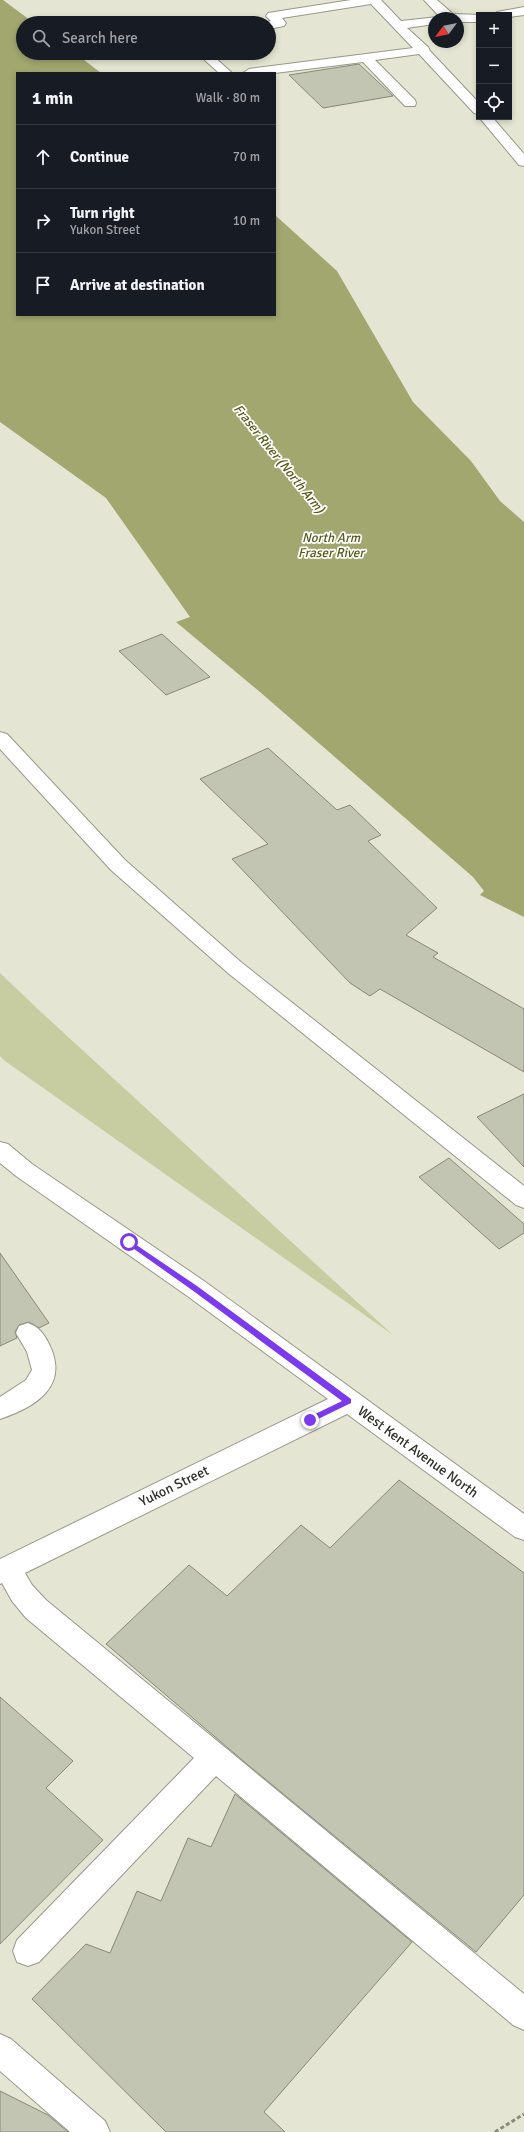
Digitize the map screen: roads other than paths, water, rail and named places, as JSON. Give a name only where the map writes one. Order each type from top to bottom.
[{"type":"street","points":[[272,16],[374,0],[424,50],[476,107]]},
{"type":"street","points":[[430,0],[442,12]]},
{"type":"street","points":[[512,13],[524,11]]},
{"type":"street","points":[[464,18],[476,18]]},
{"type":"street","points":[[400,25],[428,21]]},
{"type":"street","points":[[257,72],[424,50]]},
{"type":"street","points":[[366,58],[410,103]]},
{"type":"street","points":[[211,60],[225,72]]},
{"type":"street","points":[[488,120],[524,162]]},
{"type":"street","points":[[0,738],[124,870],[235,968],[524,1199]]},
{"type":"street","name":"West Kent Avenue North","points":[[0,1150],[24,1170],[195,1288],[524,1529]]},
{"type":"street","points":[[0,1409],[26,1396],[38,1386],[44,1372],[44,1360],[28,1333]]},
{"type":"street","name":"Yukon Street","points":[[4,1570],[349,1401]]},
{"type":"street","points":[[4,1570],[36,1609],[524,2014]]},
{"type":"street","points":[[28,1951],[214,1758]]},
{"type":"street","points":[[0,2050],[94,2132]]},
{"type":"water","name":"North Arm Fraser River","points":[[0,0],[3,0],[25,16],[16,16],[16,60],[84,60],[100,72],[16,72],[16,316],[276,316],[276,216],[337,271],[413,402],[471,461],[500,501],[524,522],[524,917],[480,895],[484,891],[473,877],[260,692],[176,622],[190,617],[106,498],[0,422]]},
{"type":"water label","name":"Fraser River (North Arm)","points":[[279,459]]}]
